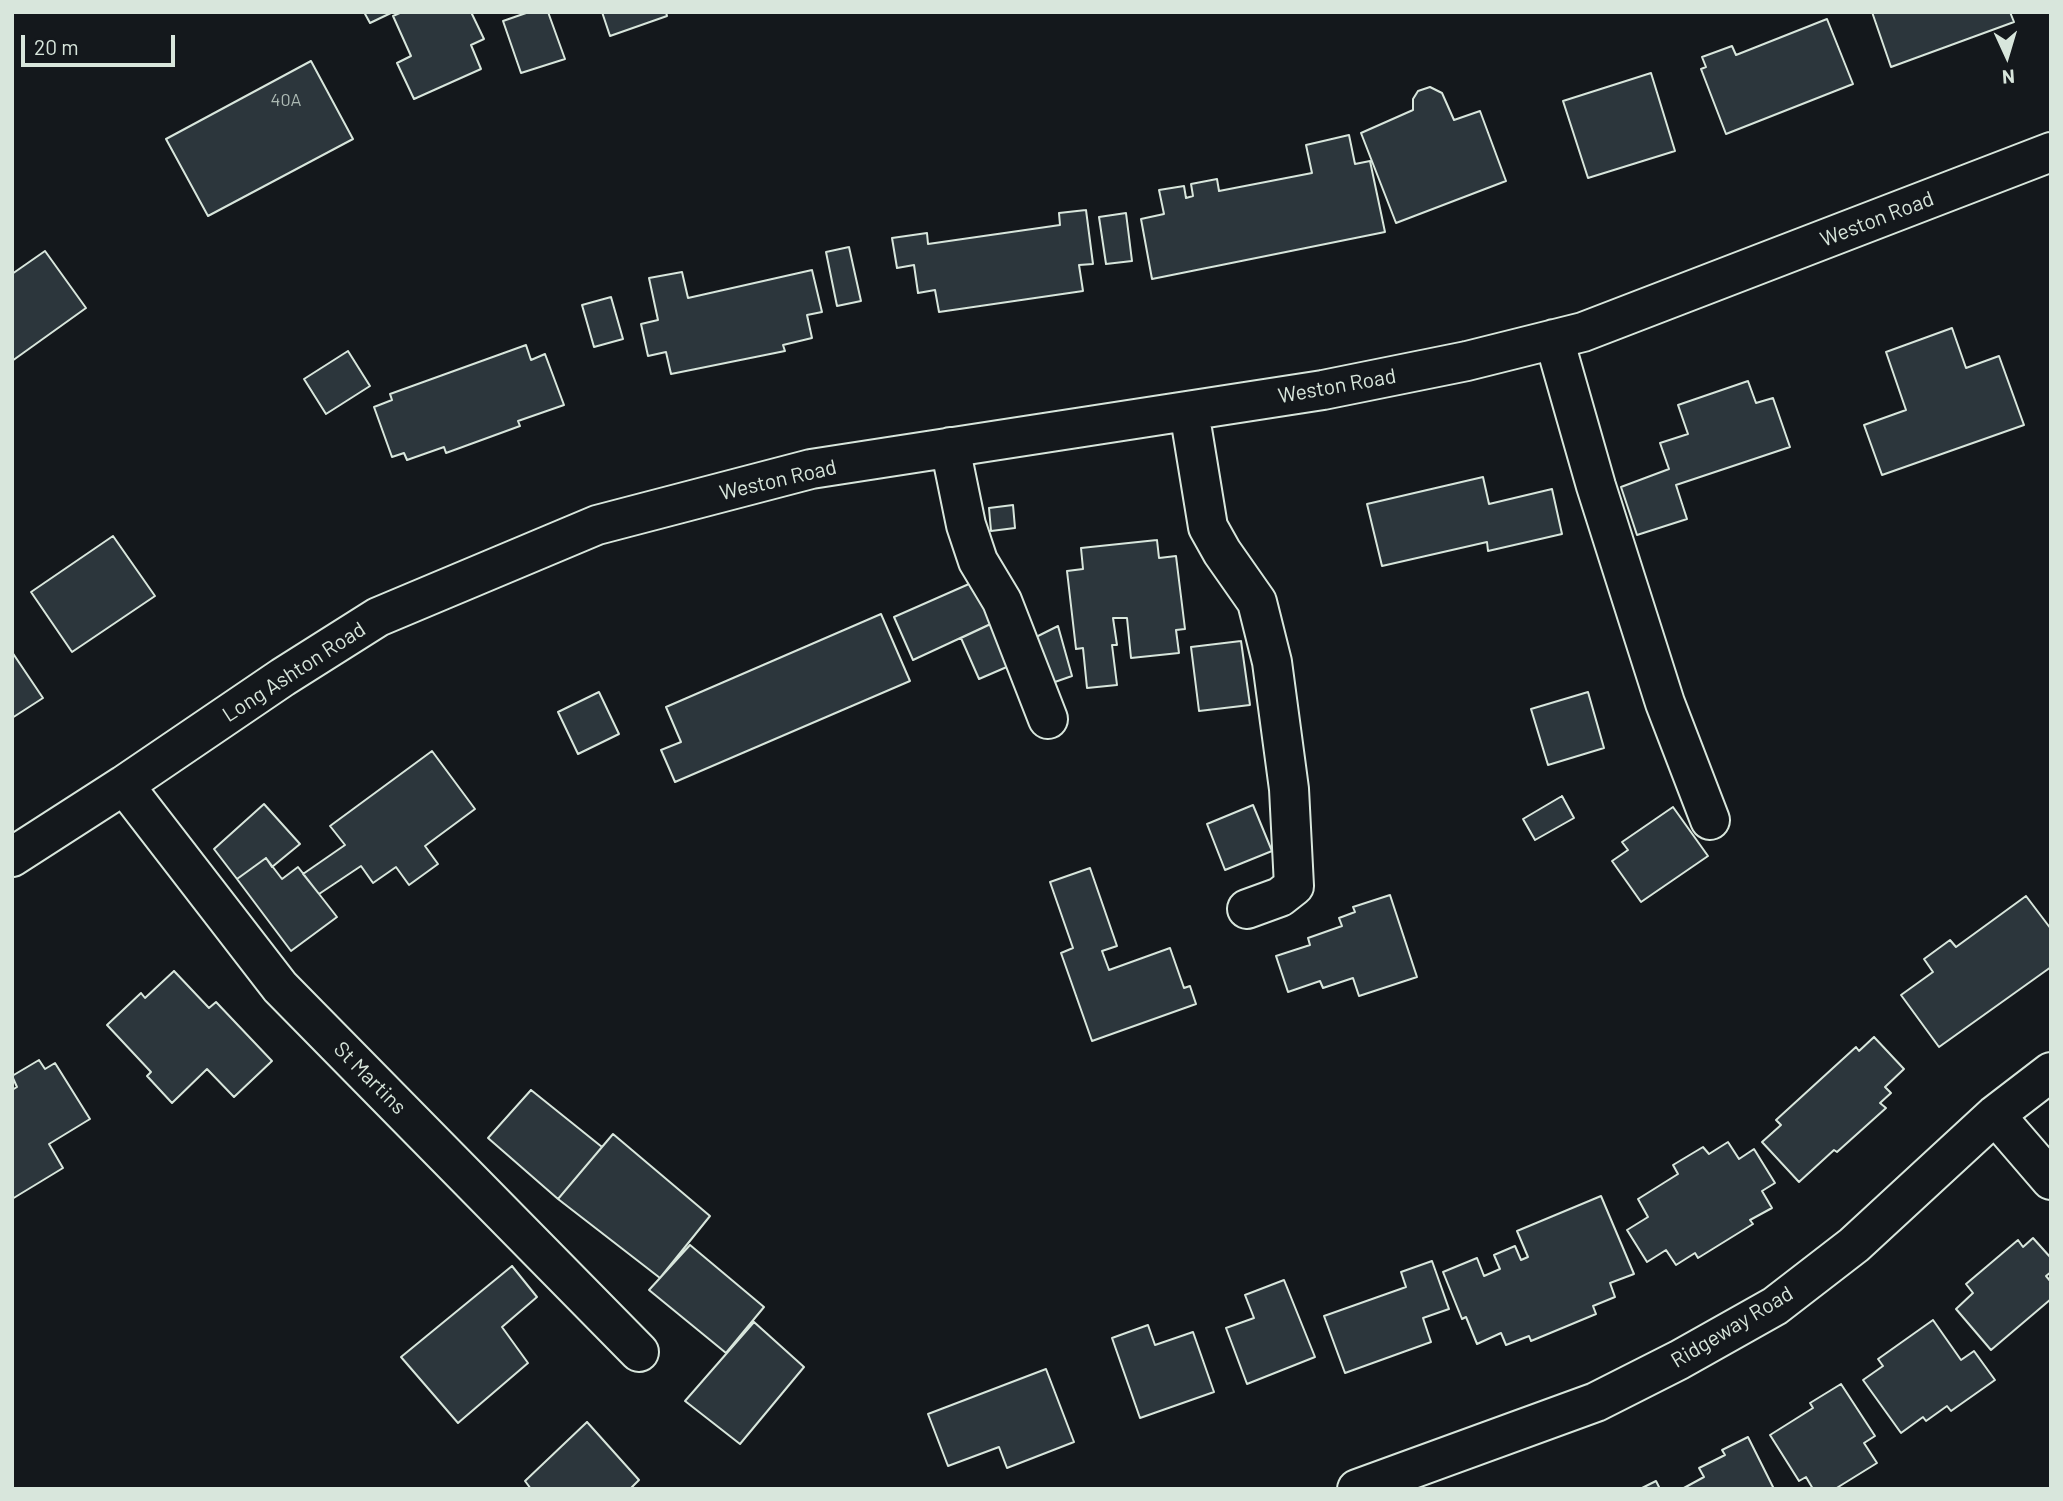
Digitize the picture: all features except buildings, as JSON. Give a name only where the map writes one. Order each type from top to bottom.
[{"type":"street","name":"Weston Road","points":[[597,526],[811,469],[1323,390],[1467,361],[1583,332],[2051,152]]},
{"type":"street","points":[[1554,339],[1596,486],[1665,703],[1710,820]]},
{"type":"street","points":[[1189,411],[1208,527],[1257,602],[1272,662],[1289,789],[1294,886],[1280,897],[1247,909]]},
{"type":"street","points":[[950,447],[966,525],[978,561],[1002,601],[1048,719]]},
{"type":"street","name":"Long Ashton Road","points":[[12,858],[283,677],[378,617],[597,526]]},
{"type":"street","name":"St Martins","points":[[124,785],[280,988],[639,1352]]},
{"type":"street","name":"Ridgeway Road","points":[[1357,1489],[1596,1402],[1679,1360],[1775,1306],[1854,1245],[1995,1115],[2051,1072]]},
{"type":"street","points":[[1995,1115],[2051,1180]]}]
